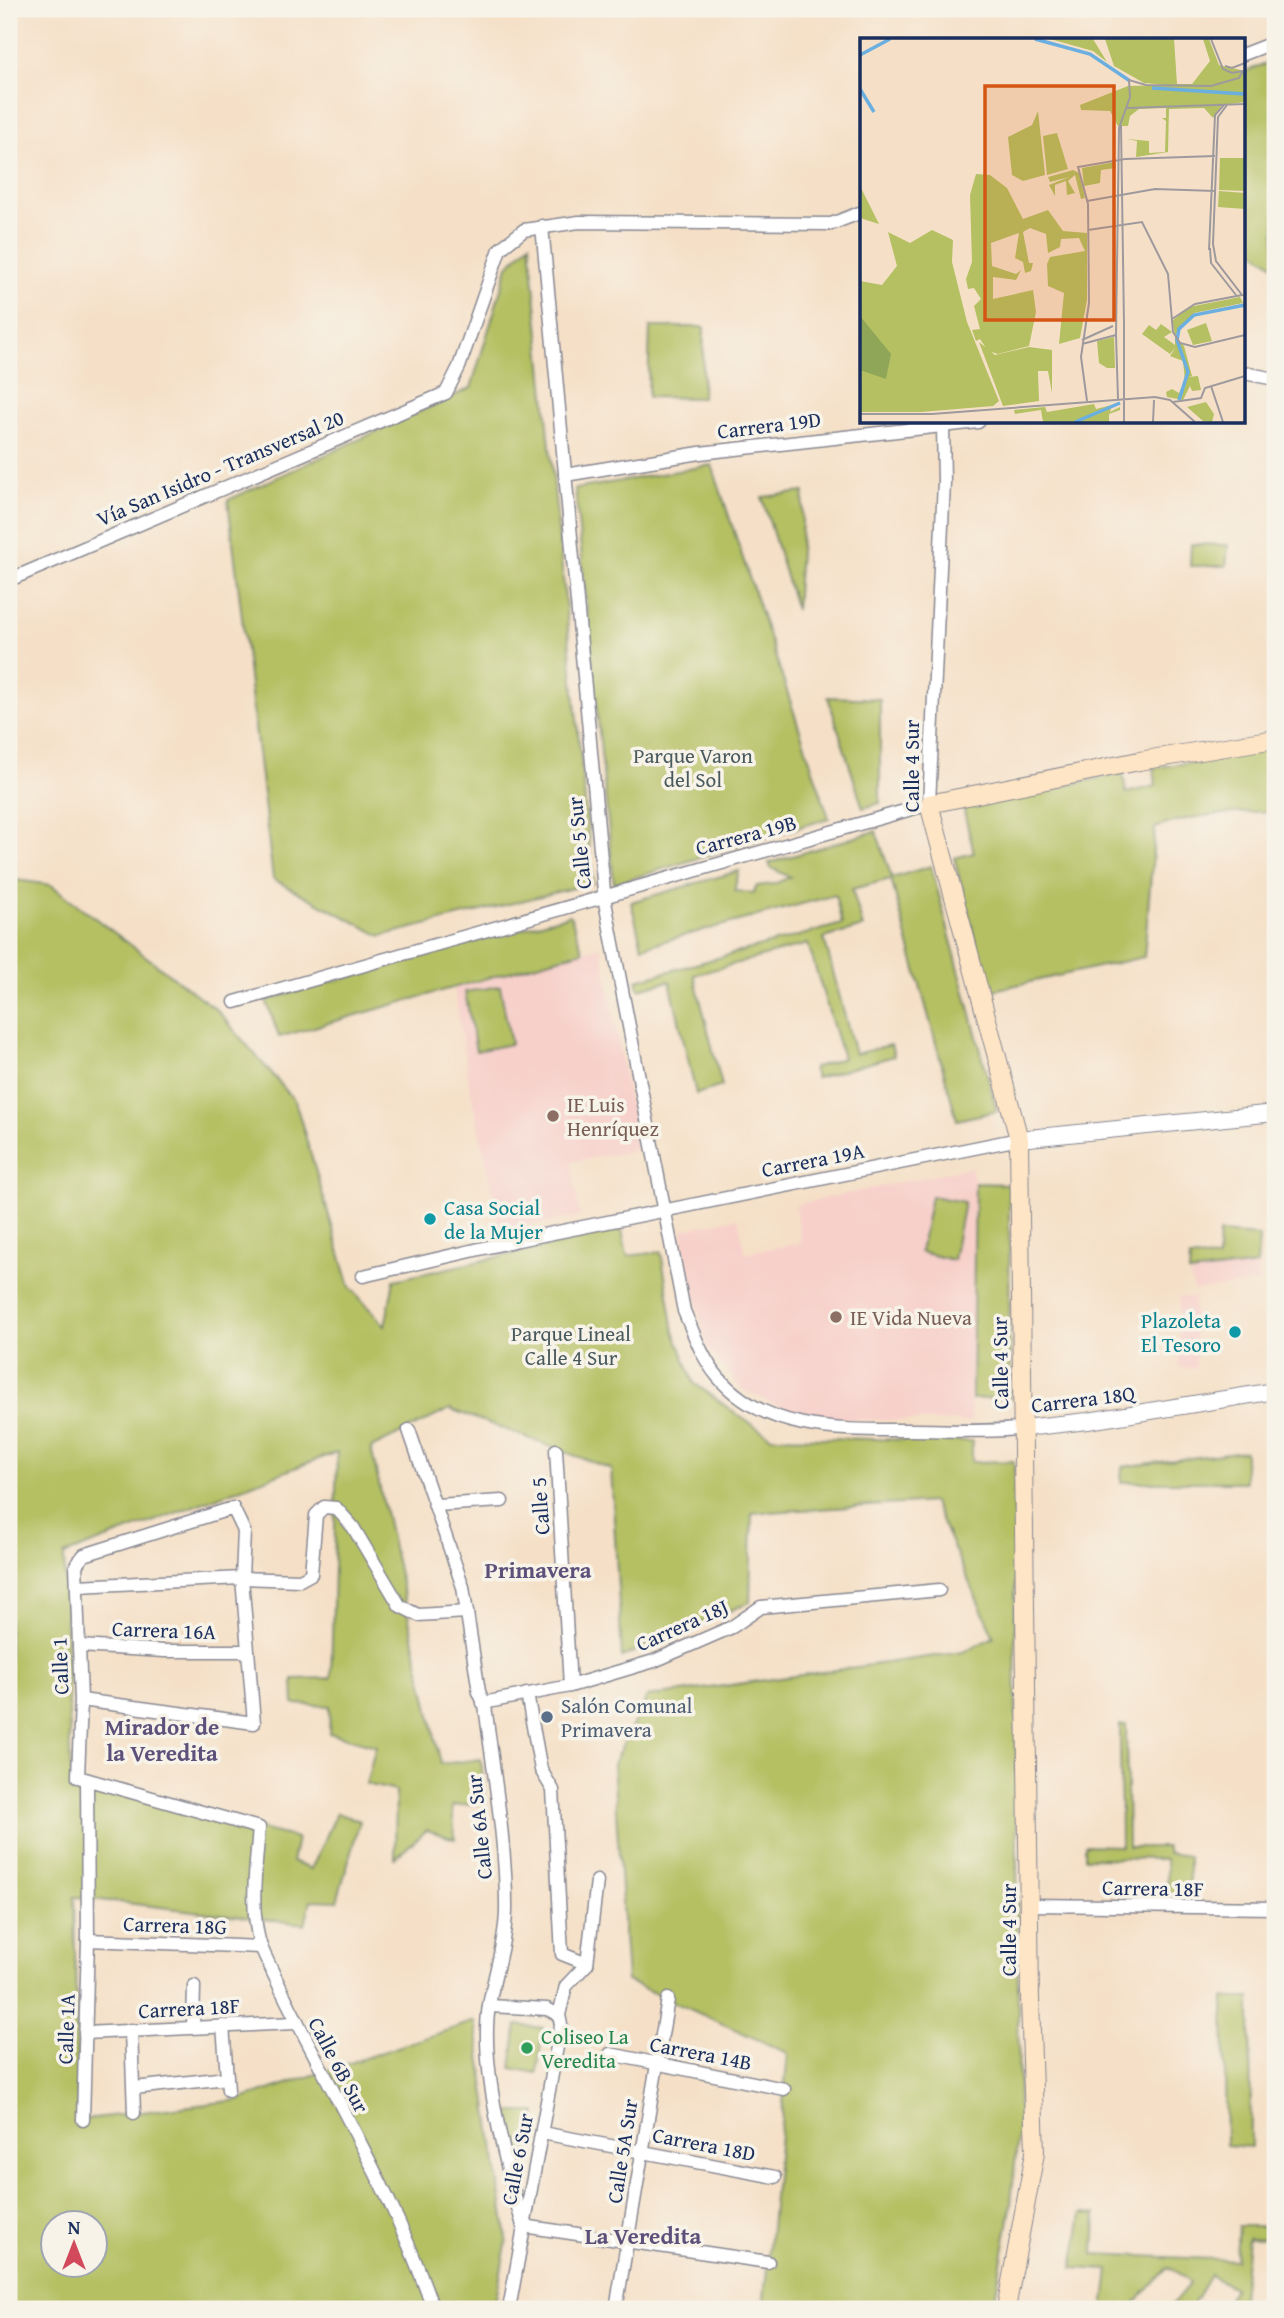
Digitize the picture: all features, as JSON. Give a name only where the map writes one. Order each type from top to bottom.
[{"type":"main road","name":"Carrera 19B","points":[[929,804],[1139,761],[1275,739]]},
{"type":"main road","name":"Calle 4 Sur","points":[[929,804],[1019,1139],[1031,1905],[1030,1998],[1035,2153],[1006,2309]]},
{"type":"street","points":[[1246,53],[1275,42]]},
{"type":"street","points":[[542,226],[579,222],[831,224],[860,213]]},
{"type":"street","name":"Vía San Isidro - Transversal 20","points":[[9,580],[446,393],[459,367],[500,249],[524,230],[542,226]]},
{"type":"street","name":"Calle 5 Sur","points":[[542,226],[604,897],[684,1311],[701,1352],[718,1378],[740,1398],[771,1416]]},
{"type":"street","points":[[1246,373],[1275,379]]},
{"type":"street","name":"Carrera 19D","points":[[565,475],[700,453],[960,424]]},
{"type":"street","name":"Calle 4 Sur","points":[[929,804],[944,482],[943,426]]},
{"type":"street","name":"Carrera 19B","points":[[235,1002],[929,804]]},
{"type":"street","name":"Carrera 19A","points":[[363,1276],[1019,1139],[1275,1113]]},
{"type":"street","name":"Carrera 18Q","points":[[771,1416],[810,1427],[878,1430],[1024,1427],[1088,1421],[1275,1391]]},
{"type":"street","name":"Calle 6A Sur","points":[[409,1430],[452,1549],[467,1612],[496,1789],[506,1909],[499,1972],[489,2006],[488,2051],[506,2164],[523,2226]]},
{"type":"street","name":"Calle 5","points":[[556,1450],[570,1686]]},
{"type":"street","points":[[436,1505],[502,1501]]},
{"type":"street","points":[[77,1587],[242,1578],[300,1580],[311,1574],[316,1515],[324,1507],[336,1508],[353,1527],[400,1606],[418,1615],[467,1612]]},
{"type":"street","name":"Calle 1","points":[[88,1940],[76,1565],[84,1555],[233,1508],[244,1531],[242,1578]]},
{"type":"street","points":[[81,1700],[254,1723],[242,1578]]},
{"type":"street","name":"Carrera 18J","points":[[483,1703],[570,1686],[654,1661],[732,1627],[761,1607],[939,1590]]},
{"type":"street","name":"Carrera 16A","points":[[79,1646],[164,1651],[248,1651]]},
{"type":"street","points":[[527,1694],[541,1770],[553,1790],[562,1954],[587,1964],[597,1881]]},
{"type":"street","name":"Calle 6B Sur","points":[[82,1779],[259,1828],[255,1892],[257,1934],[261,1947],[295,2023],[416,2259],[433,2309]]},
{"type":"street","name":"Carrera 18F","points":[[1031,1905],[1275,1908]]},
{"type":"street","name":"Carrera 18G","points":[[88,1940],[261,1947]]},
{"type":"street","name":"Calle 1A","points":[[83,2120],[88,1940]]},
{"type":"street","name":"Calle 6 Sur","points":[[509,2309],[561,2025],[559,2015],[566,1986],[587,1964]]},
{"type":"street","points":[[194,1986],[194,2027]]},
{"type":"street","name":"Calle 5A Sur","points":[[616,2309],[640,2151],[668,2000]]},
{"type":"street","points":[[489,2006],[547,2009],[559,2015]]},
{"type":"street","name":"Carrera 18F","points":[[85,2033],[295,2023]]},
{"type":"street","points":[[134,2088],[227,2084],[223,2026]]},
{"type":"street","points":[[131,2030],[134,2113]]},
{"type":"street","name":"Carrera 14B","points":[[610,2054],[784,2089]]},
{"type":"street","name":"Carrera 18D","points":[[542,2133],[775,2177]]},
{"type":"street","points":[[523,2226],[768,2262]]},
{"type":"shaded area","name":"IE Luis Henríquez","points":[[601,946],[638,1150],[571,1162],[580,1216],[500,1230],[469,1082],[454,989]]},
{"type":"shaded area","name":"IE Vida Nueva","points":[[971,1167],[975,1183],[971,1422],[806,1418],[743,1390],[706,1346],[681,1230],[738,1218],[745,1253],[801,1243],[795,1205]]},
{"type":"shaded area","points":[[1257,1265],[1260,1282],[1194,1291],[1189,1273]]},
{"type":"shaded area","points":[[1179,1297],[1194,1298],[1196,1368],[1179,1368]]},
{"type":"green space","points":[[1275,60],[1275,266],[1246,245],[1246,71]]},
{"type":"green space","points":[[530,243],[593,883],[381,936],[273,879],[228,500],[471,388],[508,266]]},
{"type":"green space","points":[[650,327],[704,327],[702,398],[648,397]]},
{"type":"green space","name":"Parque Varon del Sol","points":[[712,465],[829,818],[614,884],[575,489]]},
{"type":"green space","points":[[804,492],[796,610],[762,497]]},
{"type":"green space","points":[[1191,544],[1228,545],[1226,566],[1190,566]]},
{"type":"green space","points":[[828,697],[880,699],[880,803],[863,808]]},
{"type":"green space","points":[[1275,749],[1275,811],[1199,817],[1155,828],[1144,957],[989,991],[954,858],[974,853],[963,807],[1123,773],[1126,793],[1156,786],[1154,768]]},
{"type":"green space","points":[[876,831],[892,878],[931,866],[997,1111],[957,1120],[891,879],[852,889],[863,927],[824,938],[855,1054],[891,1045],[894,1056],[816,1078],[813,1068],[843,1058],[808,944],[694,975],[722,1086],[696,1094],[670,981],[639,989],[637,980],[842,924],[835,895],[642,947],[631,902],[739,871],[734,891],[753,893],[757,886],[774,884],[790,877],[771,868],[769,863]]},
{"type":"green space","name":"Parque Lineal Calle 4 Sur","points":[[9,879],[51,885],[217,1010],[295,1101],[350,1287],[385,1326],[394,1280],[622,1230],[627,1256],[661,1252],[674,1331],[694,1383],[772,1437],[972,1441],[972,1462],[1014,1461],[1019,2123],[1010,2213],[993,2309],[763,2309],[788,2053],[627,1981],[613,1764],[647,1697],[963,1652],[994,1637],[933,1502],[752,1513],[750,1602],[622,1657],[611,1469],[450,1409],[371,1448],[441,1764],[481,1759],[485,1803],[452,1806],[455,1839],[427,1830],[395,1858],[396,1791],[366,1784],[376,1746],[329,1733],[330,1706],[294,1704],[293,1679],[331,1678],[337,1452],[64,1555],[71,1782],[297,1838],[292,1862],[311,1869],[337,1813],[360,1821],[337,1901],[311,1900],[305,1924],[74,1897],[78,2120],[239,2100],[475,2021],[507,2239],[494,2309],[9,2309]]},
{"type":"green space","points":[[570,915],[583,951],[279,1037],[266,1000]]},
{"type":"green space","points":[[500,986],[511,1044],[476,1051],[465,992]]},
{"type":"green space","points":[[975,1183],[1009,1184],[1010,1398],[972,1399]]},
{"type":"green space","points":[[931,1196],[964,1202],[953,1260],[920,1252]]},
{"type":"green space","points":[[1219,1233],[1259,1236],[1257,1265],[1189,1273],[1190,1258],[1218,1259]]},
{"type":"green space","points":[[1245,1451],[1245,1482],[1121,1482],[1122,1467]]},
{"type":"green space","points":[[1120,1725],[1126,1725],[1128,1847],[1166,1847],[1168,1853],[1189,1856],[1189,1894],[1168,1894],[1166,1859],[1085,1858],[1085,1845],[1121,1846]]},
{"type":"green space","points":[[1224,1998],[1250,1998],[1251,2147],[1226,2145]]},
{"type":"green space","name":"Coliseo La Veredita","points":[[517,2025],[543,2028],[537,2073],[511,2068]]},
{"type":"green space","points":[[509,2112],[537,2112],[524,2177]]},
{"type":"green space","points":[[1082,2213],[1096,2214],[1094,2254],[1236,2260],[1238,2226],[1275,2226],[1275,2239],[1248,2238],[1241,2309],[1222,2309],[1234,2288],[1210,2275],[1190,2309],[1168,2309],[1190,2283],[1174,2269],[1167,2268],[1129,2309],[1104,2309],[1109,2270],[1073,2268]]},
{"type":"place","name":"IE Luis Henríquez","points":[[553,1116]]},
{"type":"place","name":"Casa Social de la Mujer","points":[[430,1219]]},
{"type":"place","name":"IE Vida Nueva","points":[[836,1317]]},
{"type":"place","name":"Plazoleta El Tesoro","points":[[1235,1332]]},
{"type":"place","name":"Salón Comunal Primavera","points":[[547,1717]]},
{"type":"place","name":"Coliseo La Veredita","points":[[527,2048]]},
{"type":"district","name":"Primavera","points":[[538,1569]]},
{"type":"district","name":"Mirador de la Veredita","points":[[162,1739]]},
{"type":"district","name":"La Veredita","points":[[643,2235]]}]
